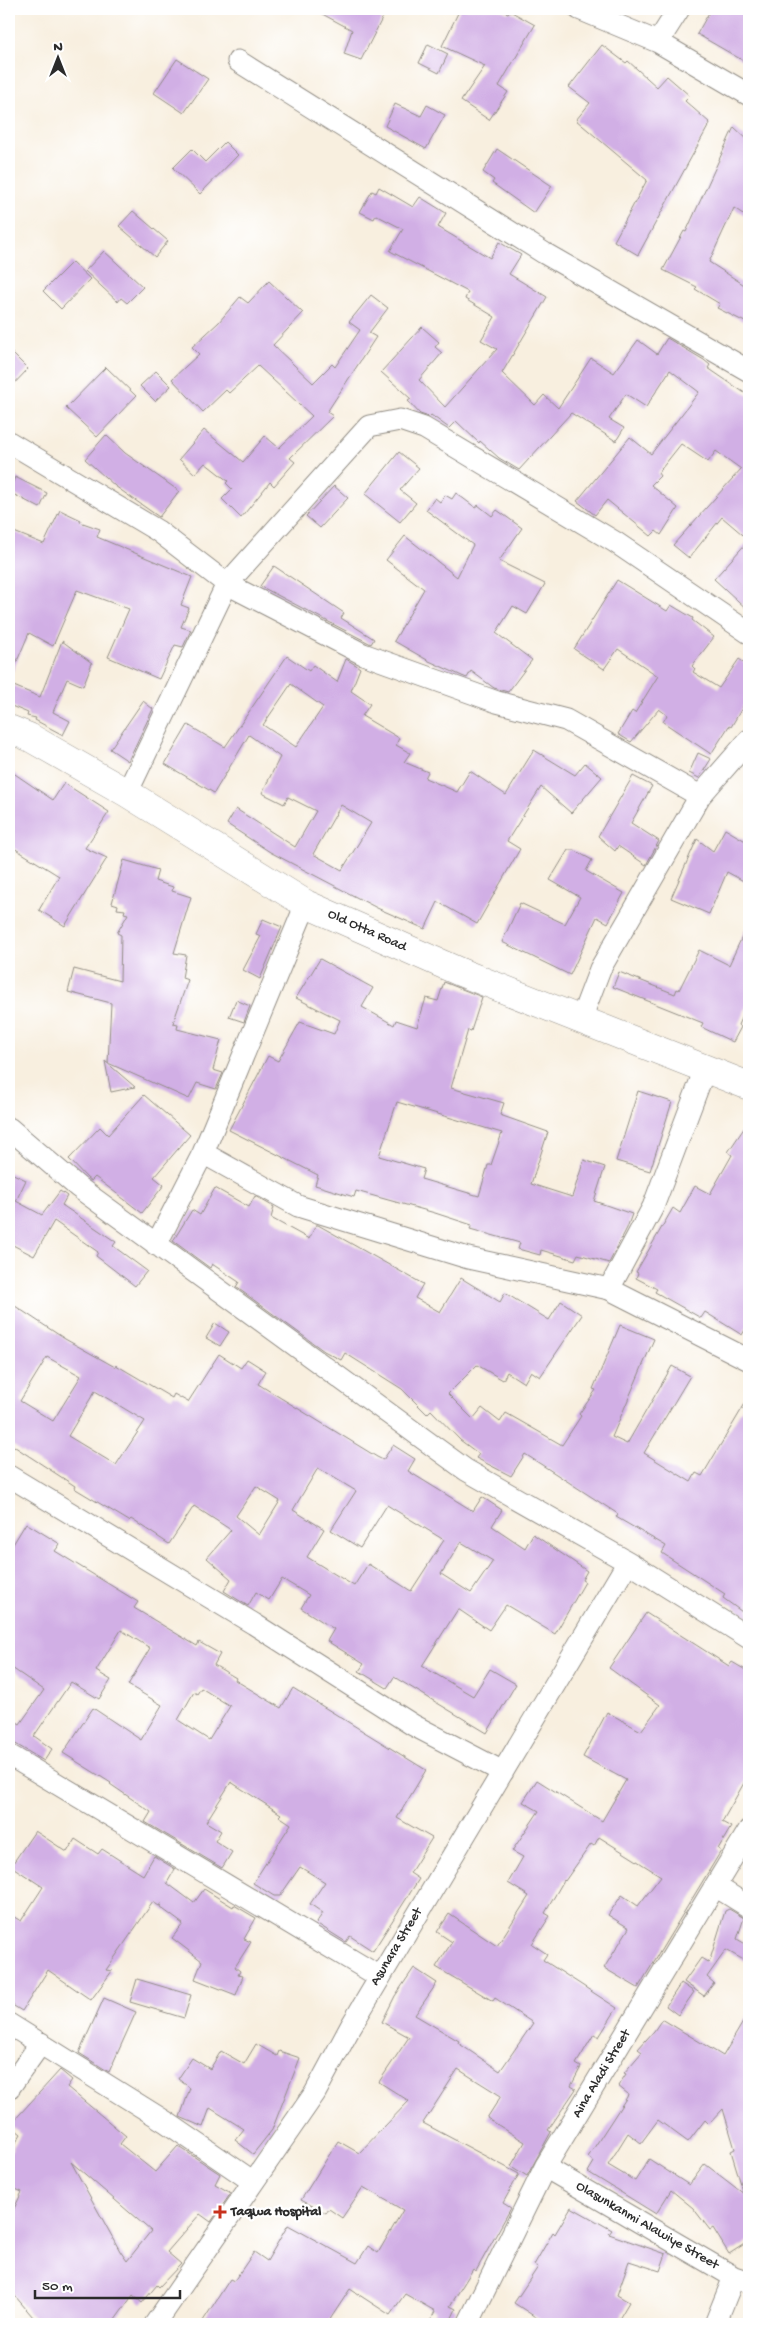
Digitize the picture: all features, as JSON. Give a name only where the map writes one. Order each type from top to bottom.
[{"type":"street","points":[[579,9],[658,42],[749,95]]},
{"type":"street","points":[[658,42],[680,9]]},
{"type":"street","points":[[238,61],[544,253],[749,371]]},
{"type":"street","points":[[127,793],[227,584],[369,426],[400,420],[424,428],[615,542],[749,634]]},
{"type":"street","points":[[9,442],[158,531],[227,584],[363,654],[497,702],[566,720],[700,796]]},
{"type":"street","name":"Old Otta Road","points":[[9,729],[29,737],[127,793],[306,904],[460,972],[749,1086]]},
{"type":"street","points":[[581,1019],[600,969],[700,796],[749,740]]},
{"type":"street","points":[[156,1245],[203,1153],[306,904]]},
{"type":"street","points":[[609,1289],[653,1207],[705,1069]]},
{"type":"street","points":[[9,1128],[78,1187],[466,1470],[628,1562],[749,1638]]},
{"type":"street","points":[[203,1153],[298,1206],[468,1258],[609,1289],[749,1360]]},
{"type":"street","points":[[9,1476],[254,1624],[413,1725],[503,1772]]},
{"type":"street","name":"Asunara Street","points":[[155,2324],[252,2181],[315,2093],[380,1978],[628,1562]]},
{"type":"street","points":[[9,1756],[380,1978]]},
{"type":"street","name":"Aina Aladi Street","points":[[468,2324],[545,2167],[717,1887],[749,1830]]},
{"type":"street","points":[[717,1887],[749,1907]]},
{"type":"street","points":[[9,2024],[166,2122],[252,2181]]},
{"type":"street","points":[[9,2088],[42,2043]]},
{"type":"street","name":"Olasunkanmi Alawiye Street","points":[[545,2167],[742,2279]]},
{"type":"street","points":[[715,2324],[742,2279]]},
{"type":"building","points":[[313,9],[387,9],[361,60],[344,54],[352,30]]},
{"type":"building","points":[[460,9],[499,9],[508,13],[510,11],[535,25],[499,86],[508,92],[489,120],[461,101],[485,66],[442,46]]},
{"type":"building","points":[[711,9],[749,9],[749,64],[697,34]]},
{"type":"building","points":[[428,44],[448,54],[439,73],[419,63]]},
{"type":"building","points":[[602,45],[626,63],[628,61],[657,87],[667,76],[690,96],[685,101],[710,123],[638,255],[614,241],[647,180],[576,120],[590,103],[569,87]]},
{"type":"building","points":[[177,59],[208,79],[184,113],[154,93]]},
{"type":"building","points":[[395,104],[421,116],[427,105],[445,115],[426,149],[385,126]]},
{"type":"building","points":[[734,127],[749,141],[749,218],[734,208],[709,262],[749,288],[749,324],[717,308],[720,304],[695,289],[697,287],[663,270],[684,231],[686,232]]},
{"type":"building","points":[[225,142],[238,155],[200,194],[173,168],[192,149],[205,162]]},
{"type":"building","points":[[497,149],[552,186],[534,213],[492,183],[494,180],[483,172]]},
{"type":"building","points":[[379,187],[413,207],[420,197],[446,213],[438,227],[490,258],[499,242],[521,255],[509,274],[547,297],[502,373],[535,405],[544,395],[558,408],[591,358],[614,373],[638,340],[657,354],[667,338],[704,360],[710,365],[708,368],[749,396],[749,540],[722,517],[689,558],[673,545],[741,469],[716,451],[708,462],[681,444],[658,473],[660,476],[651,485],[678,508],[661,535],[656,531],[651,536],[607,500],[595,515],[577,501],[630,437],[651,454],[699,392],[670,370],[646,407],[626,394],[609,419],[624,428],[616,441],[571,413],[519,470],[499,458],[480,441],[479,443],[456,421],[449,428],[431,415],[429,417],[420,414],[408,401],[411,399],[381,372],[422,327],[439,342],[435,347],[442,353],[419,380],[445,407],[497,349],[481,340],[495,317],[465,299],[468,292],[390,251],[403,229],[376,215],[374,219],[360,212],[372,191],[376,193]]},
{"type":"building","points":[[133,211],[168,241],[155,257],[119,226]]},
{"type":"building","points":[[104,251],[143,287],[127,303],[121,298],[118,302],[85,271]]},
{"type":"building","points":[[72,262],[90,279],[61,309],[43,291]]},
{"type":"building","points":[[269,281],[303,313],[273,345],[313,383],[332,364],[335,367],[360,330],[349,322],[371,295],[388,308],[369,333],[376,337],[327,412],[333,416],[290,458],[295,462],[274,486],[270,482],[241,518],[222,499],[232,489],[226,483],[228,481],[205,463],[195,474],[179,459],[204,430],[243,462],[265,436],[279,448],[312,416],[258,366],[229,393],[226,390],[203,412],[172,379],[199,354],[192,347],[219,322],[240,297],[248,303]]},
{"type":"building","points":[[9,350],[28,369],[9,389]]},
{"type":"building","points":[[106,367],[136,396],[97,437],[66,408]]},
{"type":"building","points":[[156,371],[171,386],[155,401],[140,386]]},
{"type":"building","points":[[106,435],[125,453],[179,491],[159,517],[115,486],[85,459]]},
{"type":"building","points":[[399,452],[419,468],[400,490],[416,503],[400,522],[365,494]]},
{"type":"building","points":[[15,477],[47,493],[40,508],[9,492]]},
{"type":"building","points":[[334,486],[348,498],[320,528],[306,516]]},
{"type":"building","points":[[456,493],[476,508],[478,505],[492,516],[497,510],[522,528],[499,561],[545,584],[527,614],[513,606],[496,633],[532,660],[508,692],[494,688],[471,671],[467,678],[462,676],[429,661],[394,641],[424,589],[386,560],[405,536],[457,577],[473,545],[426,510],[435,498],[440,502],[445,495],[452,499]]},
{"type":"building","points":[[60,510],[81,520],[80,522],[100,529],[97,537],[192,577],[181,605],[189,608],[181,627],[191,630],[183,647],[175,645],[159,679],[108,657],[129,609],[77,590],[53,646],[29,633],[9,680],[9,530],[44,544]]},
{"type":"building","points":[[749,540],[749,611],[714,579]]},
{"type":"building","points":[[274,566],[344,613],[341,618],[374,639],[371,644],[260,586]]},
{"type":"building","points":[[617,580],[667,611],[671,605],[693,618],[692,620],[714,637],[692,666],[695,669],[693,672],[719,688],[739,659],[749,666],[749,696],[731,727],[729,726],[711,754],[663,722],[667,715],[659,709],[631,742],[618,734],[632,711],[635,713],[658,676],[618,649],[604,669],[574,649]]},
{"type":"building","points":[[62,641],[92,663],[83,686],[67,679],[53,712],[70,721],[63,735],[35,720],[36,718],[27,716],[28,713],[9,705],[9,684],[40,697]]},
{"type":"building","points":[[287,656],[309,671],[313,665],[337,682],[346,659],[360,668],[351,691],[370,704],[362,716],[399,738],[396,745],[410,753],[404,762],[428,772],[425,778],[457,792],[470,771],[506,795],[534,750],[575,775],[585,763],[602,777],[571,813],[541,787],[507,841],[520,849],[477,924],[438,902],[425,929],[377,908],[270,852],[227,824],[236,809],[295,847],[316,811],[288,797],[284,804],[262,793],[280,757],[249,735],[214,793],[165,764],[188,725],[225,747]],"holes":[[[291,684],[323,707],[296,747],[263,725]],[[341,805],[371,823],[342,870],[313,854]]]},
{"type":"building","points":[[143,701],[153,709],[128,761],[110,749]]},
{"type":"building","points":[[698,753],[711,759],[699,778],[689,773]]},
{"type":"building","points":[[9,770],[53,800],[64,783],[109,812],[85,848],[107,858],[65,926],[39,910],[59,876],[9,845]]},
{"type":"building","points":[[633,776],[652,786],[631,823],[659,841],[646,865],[618,846],[615,851],[598,836]]},
{"type":"building","points":[[725,829],[749,843],[749,884],[727,872],[709,914],[671,898],[697,839],[713,851]]},
{"type":"building","points":[[568,850],[574,850],[592,860],[586,871],[624,893],[608,923],[597,917],[570,975],[502,942],[520,903],[565,924],[580,897],[550,880]]},
{"type":"building","points":[[124,860],[158,870],[155,881],[173,887],[172,891],[191,897],[174,953],[186,955],[182,978],[188,980],[173,1023],[178,1024],[177,1029],[221,1040],[213,1070],[223,1073],[216,1089],[197,1083],[189,1099],[108,1063],[111,1003],[68,992],[74,969],[120,981],[121,935],[117,933],[128,914],[124,913],[125,910],[117,909],[118,905],[112,903]]},
{"type":"building","points":[[263,919],[282,927],[260,979],[243,970],[261,936],[256,934]]},
{"type":"building","points":[[749,922],[749,1000],[738,1025],[741,1027],[733,1042],[701,1027],[703,1023],[613,987],[619,972],[675,994],[677,989],[679,990],[699,950],[729,965]]},
{"type":"building","points":[[320,959],[373,988],[362,1007],[394,1025],[396,1020],[417,1027],[426,998],[438,1001],[444,982],[482,997],[471,1031],[468,1030],[451,1088],[504,1103],[500,1115],[548,1132],[531,1184],[572,1197],[584,1160],[605,1167],[594,1201],[632,1214],[609,1263],[578,1254],[575,1260],[541,1250],[540,1255],[518,1249],[520,1243],[470,1229],[472,1225],[435,1213],[356,1191],[354,1197],[315,1185],[318,1175],[229,1130],[268,1056],[278,1061],[300,1022],[334,1034],[340,1020],[296,998]],"holes":[[[397,1102],[502,1133],[491,1165],[488,1165],[479,1196],[421,1179],[424,1169],[379,1156]]]},
{"type":"building","points":[[236,1000],[250,1006],[244,1022],[229,1017]]},
{"type":"building","points":[[105,1061],[135,1087],[111,1092]]},
{"type":"building","points":[[638,1091],[672,1102],[650,1171],[616,1161]]},
{"type":"building","points":[[144,1095],[190,1135],[154,1177],[164,1185],[142,1213],[95,1177],[91,1181],[69,1159],[100,1127],[108,1135]]},
{"type":"building","points":[[749,1121],[749,1323],[742,1335],[705,1312],[701,1318],[655,1292],[657,1289],[636,1278],[638,1273],[636,1272],[673,1208],[680,1213],[695,1186],[710,1194],[732,1155],[728,1152]]},
{"type":"building","points":[[9,1172],[26,1180],[16,1201],[42,1215],[60,1191],[67,1196],[62,1205],[116,1242],[113,1246],[147,1271],[135,1286],[96,1256],[98,1252],[54,1221],[34,1256],[9,1243]]},
{"type":"building","points":[[215,1188],[249,1207],[255,1196],[274,1207],[271,1218],[309,1239],[316,1225],[318,1225],[423,1284],[415,1298],[440,1312],[461,1278],[500,1302],[505,1293],[549,1320],[561,1301],[582,1315],[540,1377],[531,1371],[524,1383],[507,1372],[503,1380],[477,1365],[448,1394],[473,1419],[482,1408],[500,1422],[506,1413],[562,1445],[581,1416],[579,1414],[596,1390],[593,1389],[620,1325],[654,1339],[612,1437],[627,1444],[672,1366],[690,1376],[644,1453],[691,1482],[696,1473],[702,1476],[749,1397],[749,1617],[723,1598],[725,1594],[662,1553],[666,1546],[616,1517],[618,1514],[525,1454],[511,1476],[476,1458],[479,1454],[460,1440],[431,1410],[427,1414],[402,1389],[345,1353],[341,1360],[324,1351],[236,1287],[239,1282],[212,1264],[210,1268],[173,1241],[192,1210],[200,1215]]},
{"type":"building","points":[[9,1302],[65,1339],[115,1367],[116,1365],[172,1398],[174,1394],[188,1402],[219,1354],[241,1368],[247,1359],[266,1371],[258,1384],[383,1460],[393,1445],[415,1459],[408,1471],[473,1511],[482,1497],[502,1510],[492,1526],[525,1548],[533,1534],[587,1571],[582,1580],[585,1582],[555,1634],[506,1605],[489,1630],[458,1609],[422,1666],[473,1696],[490,1669],[516,1684],[487,1733],[394,1677],[387,1688],[359,1671],[364,1664],[327,1641],[334,1629],[301,1608],[309,1595],[282,1579],[269,1600],[256,1592],[248,1606],[224,1591],[231,1579],[207,1558],[231,1530],[194,1506],[169,1544],[131,1519],[129,1521],[74,1488],[75,1486],[9,1443]],"holes":[[[47,1357],[81,1376],[53,1421],[20,1401]],[[95,1391],[145,1421],[116,1465],[68,1436]],[[318,1468],[356,1491],[331,1530],[360,1548],[387,1505],[444,1540],[411,1591],[368,1564],[354,1586],[307,1557],[324,1529],[293,1510]],[[256,1486],[280,1501],[259,1535],[236,1516]],[[461,1542],[493,1561],[471,1593],[441,1574]]]},
{"type":"building","points":[[215,1323],[229,1332],[220,1346],[206,1338]]},
{"type":"building","points":[[26,1523],[60,1544],[55,1551],[138,1602],[134,1608],[197,1646],[199,1642],[220,1654],[214,1665],[236,1678],[235,1680],[281,1708],[293,1688],[426,1770],[397,1818],[432,1838],[410,1873],[419,1879],[373,1951],[350,1936],[346,1942],[316,1923],[323,1913],[310,1904],[325,1882],[300,1867],[280,1896],[274,1896],[253,1883],[291,1824],[279,1816],[281,1814],[231,1782],[206,1822],[221,1831],[215,1841],[232,1852],[222,1868],[145,1822],[151,1812],[111,1783],[63,1753],[93,1708],[141,1740],[162,1705],[128,1685],[150,1648],[121,1630],[96,1671],[111,1680],[99,1699],[71,1682],[34,1736],[52,1749],[44,1761],[9,1740],[9,1717],[20,1724],[44,1690],[9,1666],[9,1551]],"holes":[[[201,1688],[230,1706],[209,1740],[178,1720],[194,1692],[197,1694]]]},
{"type":"building","points":[[646,1613],[729,1666],[732,1662],[749,1672],[749,1774],[722,1822],[731,1827],[718,1849],[721,1851],[638,1988],[604,1968],[629,1928],[608,1915],[622,1895],[638,1906],[661,1876],[599,1837],[594,1846],[591,1844],[564,1880],[545,1913],[550,1916],[532,1944],[547,1954],[543,1960],[617,2008],[599,2037],[594,2034],[576,2064],[581,2067],[571,2086],[576,2089],[548,2130],[551,2132],[527,2176],[511,2166],[525,2142],[487,2118],[501,2096],[458,2069],[423,2123],[519,2174],[503,2203],[511,2208],[476,2271],[473,2269],[450,2306],[456,2309],[449,2324],[429,2324],[435,2311],[405,2294],[390,2315],[350,2289],[327,2324],[201,2324],[230,2279],[234,2281],[254,2252],[267,2261],[288,2225],[357,2263],[368,2246],[378,2253],[403,2210],[363,2187],[342,2218],[329,2209],[326,2213],[301,2200],[338,2141],[359,2153],[409,2101],[379,2082],[409,2037],[382,2022],[395,1996],[414,1968],[437,1983],[415,2015],[459,2041],[458,2043],[500,2071],[533,2023],[495,1998],[493,2001],[436,1967],[452,1942],[437,1932],[449,1914],[497,1946],[529,1896],[508,1883],[523,1857],[512,1851],[539,1811],[523,1802],[537,1780],[602,1821],[626,1780],[583,1757],[607,1712],[641,1731],[660,1705],[609,1668]]},
{"type":"building","points":[[35,1831],[67,1852],[75,1839],[98,1854],[102,1849],[143,1875],[154,1856],[175,1869],[167,1883],[194,1903],[204,1889],[233,1907],[234,1905],[256,1918],[244,1939],[251,1942],[235,1967],[240,1971],[238,1975],[243,1976],[236,1995],[195,1979],[202,1961],[172,1938],[183,1924],[160,1907],[161,1903],[159,1906],[153,1902],[106,1970],[112,1971],[91,2000],[48,1970],[22,2011],[9,2003],[9,1914],[21,1921],[43,1887],[11,1866]]},
{"type":"building","points":[[729,1909],[744,1918],[737,1939],[749,1946],[749,1963],[726,1950],[707,1977],[714,1983],[704,1996],[684,1982],[701,1958],[709,1963],[725,1911]]},
{"type":"building","points":[[137,1979],[191,1995],[184,2018],[130,2002]]},
{"type":"building","points":[[681,1983],[694,1992],[678,2015],[666,2006]]},
{"type":"building","points":[[104,1998],[136,2012],[109,2072],[79,2053]]},
{"type":"building","points":[[749,2012],[749,2241],[729,2254],[713,2228],[710,2230],[693,2208],[671,2190],[656,2214],[588,2172],[594,2162],[588,2157],[627,2097],[628,2094],[618,2086],[626,2074],[624,2073],[642,2052],[638,2049],[662,2019],[723,2056]],"holes":[[[723,2109],[735,2149],[731,2151],[744,2194],[705,2164],[689,2185],[649,2159],[635,2181],[608,2165],[628,2133],[641,2143],[658,2120],[688,2142],[705,2120],[709,2124]]]},
{"type":"building","points":[[256,2044],[277,2056],[279,2051],[300,2058],[272,2130],[253,2154],[235,2140],[244,2129],[210,2108],[203,2127],[180,2117],[190,2088],[178,2079],[192,2058],[210,2069],[221,2051],[244,2064]]},
{"type":"building","points":[[60,2070],[72,2080],[67,2087],[126,2136],[120,2144],[155,2172],[178,2146],[220,2174],[215,2184],[231,2193],[211,2222],[200,2214],[167,2252],[181,2264],[159,2287],[157,2285],[142,2303],[133,2295],[112,2324],[39,2324],[9,2289],[9,2219],[22,2192],[9,2186],[9,2154],[21,2134],[10,2125]],"holes":[[[71,2162],[151,2231],[127,2261]]]},
{"type":"building","points":[[571,2207],[612,2230],[609,2234],[666,2254],[660,2271],[629,2261],[617,2295],[629,2302],[616,2324],[546,2324],[514,2303],[538,2267],[534,2265],[553,2232],[555,2234]]},
{"type":"place","name":"Taqwa Hospital","points":[[220,2212]]}]
